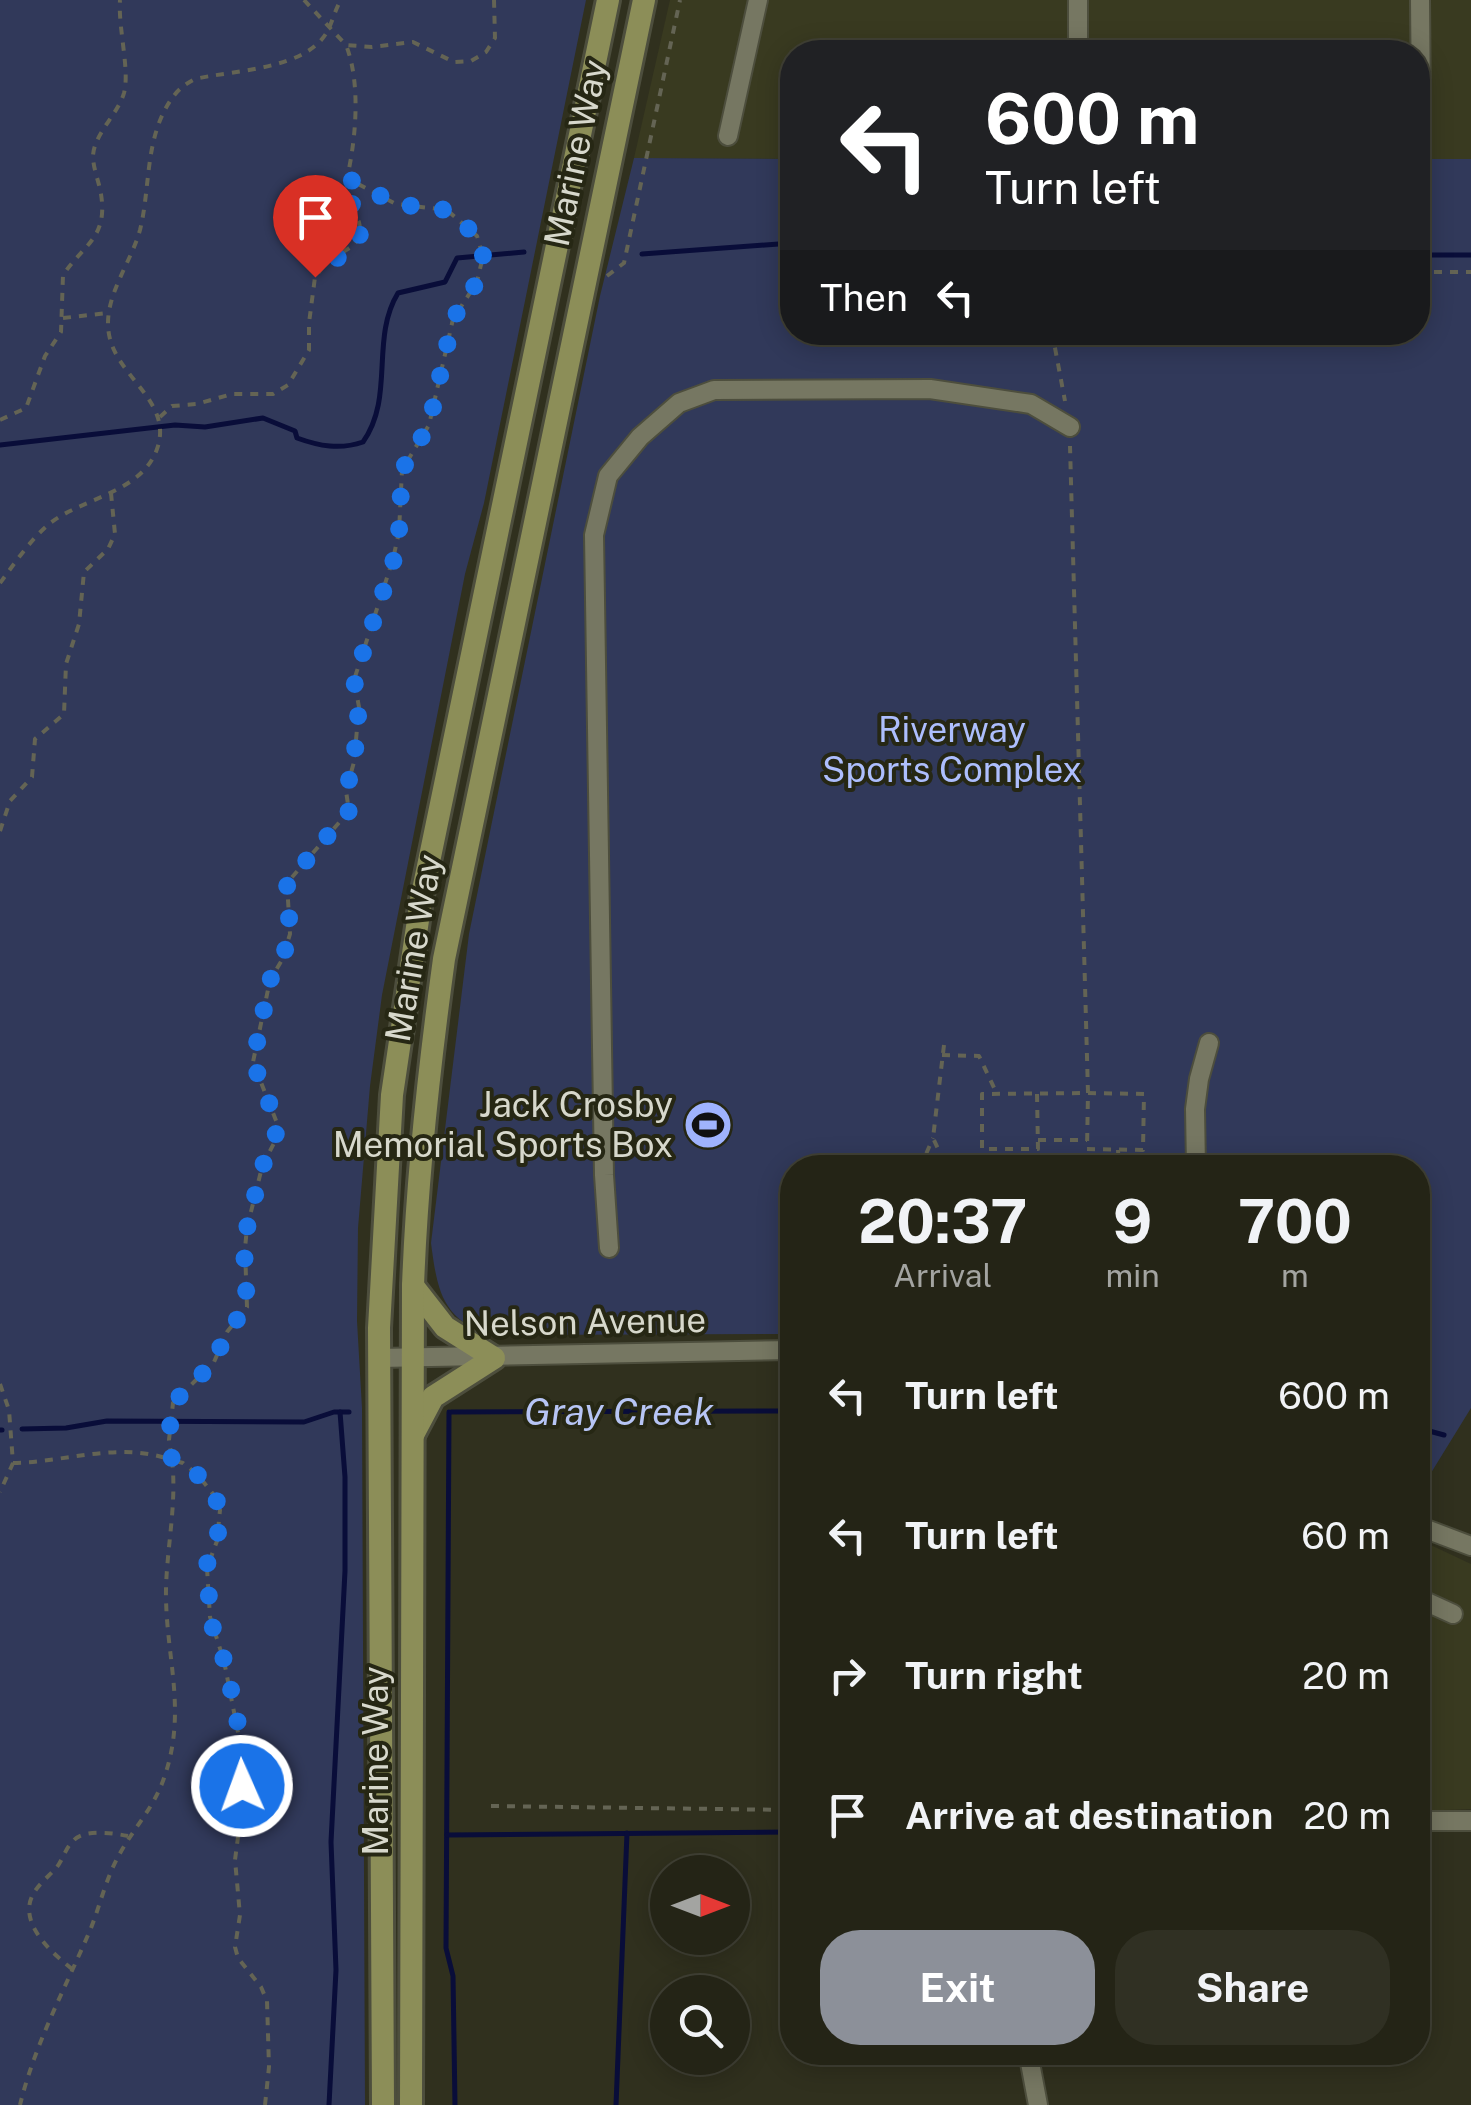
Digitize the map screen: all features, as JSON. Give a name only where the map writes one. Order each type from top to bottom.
[{"type":"main road","name":"Marine Way","points":[[383,2105],[379,1358],[380,1254],[392,1095],[421,900],[608,0]]},
{"type":"main road","name":"Marine Way","points":[[411,2105],[411,1438],[416,1184],[444,960],[644,0]]},
{"type":"main road","points":[[411,1438],[434,1396],[494,1358],[446,1327],[412,1286]]},
{"type":"street","points":[[728,136],[758,0]]},
{"type":"street","points":[[1078,0],[1078,40]]},
{"type":"street","points":[[1420,0],[1420,40]]},
{"type":"street","points":[[610,1248],[603,1156],[594,535],[608,476],[640,436],[679,402],[714,390],[930,389],[1031,404],[1070,427]]},
{"type":"street","points":[[1196,1155],[1195,1110],[1209,1043]]},
{"type":"street","name":"Nelson Avenue","points":[[379,1358],[780,1350]]},
{"type":"street","points":[[1430,1531],[1471,1546]]},
{"type":"street","points":[[1430,1604],[1452,1614]]},
{"type":"street","points":[[1430,1821],[1471,1821]]},
{"type":"street","points":[[1030,2065],[1038,2105]]},
{"type":"path","points":[[0,420],[23,412],[29,404],[44,356],[61,332],[63,274],[88,249],[102,220],[94,151],[116,112],[127,78],[118,27],[120,0]]},
{"type":"path","points":[[160,419],[172,406],[232,394],[274,394],[288,384],[310,350],[308,323],[315,277],[326,263],[354,245],[360,234],[359,222],[346,196],[356,126],[353,62],[346,45],[304,0]]},
{"type":"path","points":[[0,583],[36,536],[52,522],[111,494],[138,476],[154,458],[159,444],[160,419],[113,350],[108,313],[139,234],[156,137],[170,99],[195,79],[281,64],[325,34],[340,0]]},
{"type":"path","points":[[346,45],[372,48],[413,42],[454,62],[471,61],[486,52],[495,38],[494,0]]},
{"type":"path","points":[[624,263],[680,0]]},
{"type":"path","points":[[20,2105],[38,2047],[116,1860],[163,1782],[176,1724],[166,1595],[175,1486],[169,1440],[171,1410],[180,1393],[214,1362],[227,1332],[247,1307],[247,1228],[262,1167],[277,1134],[277,1123],[253,1062],[270,980],[282,960],[290,934],[287,883],[349,811],[346,791],[354,762],[359,706],[354,680],[394,559],[402,470],[429,425],[453,319],[477,282],[483,256],[477,236],[447,210],[396,204],[347,178]]},
{"type":"path","points":[[1430,272],[1471,272]]},
{"type":"path","points":[[63,318],[108,313]]},
{"type":"path","points":[[1037,1094],[1038,1149],[982,1148],[982,1094],[1088,1093],[1144,1094],[1143,1150],[1087,1149],[1088,1093],[1070,427],[1054,345]]},
{"type":"path","points":[[0,831],[10,801],[32,777],[35,739],[64,714],[66,664],[79,624],[84,572],[108,549],[115,534],[111,494]]},
{"type":"path","points":[[926,1155],[933,1138],[944,1045]]},
{"type":"path","points":[[942,1055],[979,1056],[996,1094]]},
{"type":"path","points":[[933,1138],[941,1155]]},
{"type":"path","points":[[1038,1140],[1087,1140]]},
{"type":"path","points":[[1118,1150],[1118,1155]]},
{"type":"path","points":[[0,1384],[9,1410],[14,1463],[0,1492]]},
{"type":"path","points":[[14,1463],[118,1450],[151,1453],[183,1463],[213,1494],[220,1510],[217,1540],[207,1568],[210,1617],[224,1661],[243,1758],[242,1814],[235,1860],[240,1890],[235,1947],[238,1958],[267,2001],[269,2067],[265,2105]]},
{"type":"path","points":[[491,1806],[780,1810]]},
{"type":"path","points":[[72,1969],[48,1950],[34,1925],[30,1910],[34,1892],[58,1865],[72,1840],[80,1836],[130,1836]]},
{"type":"shaded area","points":[[670,0],[1471,0],[1471,159],[1430,159],[1430,40],[780,40],[780,159],[634,158]]},
{"type":"shaded area","points":[[1430,1545],[1471,1564],[1471,1809],[1430,1811]]},
{"type":"green space","points":[[0,0],[586,0],[484,503],[465,574],[382,995],[370,1086],[358,1228],[357,1321],[362,1408],[365,2105],[0,2105]]},
{"type":"green space","name":"Riverway Sports Complex","points":[[634,158],[780,159],[780,345],[1430,345],[1430,159],[1471,159],[1471,1408],[1430,1475],[1430,1155],[780,1155],[780,1334],[493,1335],[463,1322],[445,1301],[431,1243],[469,934],[600,296]]},
{"type":"waterway","points":[[642,254],[780,244]]},
{"type":"waterway","points":[[0,445],[175,425],[205,427],[263,418],[313,443],[338,446],[363,442],[378,406],[385,329],[398,293],[445,282],[457,258],[524,252]]},
{"type":"waterway","points":[[1430,255],[1471,255]]},
{"type":"waterway","name":"Gray Creek","points":[[451,1412],[780,1411]]},
{"type":"waterway","name":"Gray Creek","points":[[22,1429],[66,1428],[107,1421],[304,1422],[334,1412],[349,1412]]},
{"type":"waterway","points":[[329,2105],[336,1970],[331,1842],[345,1571],[340,1412]]},
{"type":"waterway","points":[[449,1412],[446,1948],[453,1976],[455,2105]]},
{"type":"waterway","name":"Gray Creek","points":[[1430,1431],[1444,1435]]},
{"type":"waterway","points":[[447,1835],[780,1832]]},
{"type":"waterway","points":[[616,2105],[627,1833]]},
{"type":"place","name":"Jack Crosby Memorial Sports Box","points":[[708,1125]]},
{"type":"route","points":[[242,1786],[240,1734],[210,1617],[207,1564],[217,1540],[220,1510],[198,1476],[183,1463],[172,1460],[171,1410],[180,1393],[214,1362],[227,1332],[247,1307],[247,1228],[262,1167],[277,1134],[277,1123],[253,1062],[272,973],[289,942],[287,883],[350,808],[346,791],[354,762],[359,706],[354,680],[394,559],[402,470],[429,425],[453,319],[481,273],[482,243],[467,224],[447,210],[396,204],[347,178],[346,196],[359,222],[360,234],[354,245],[326,263],[315,277]]}]
